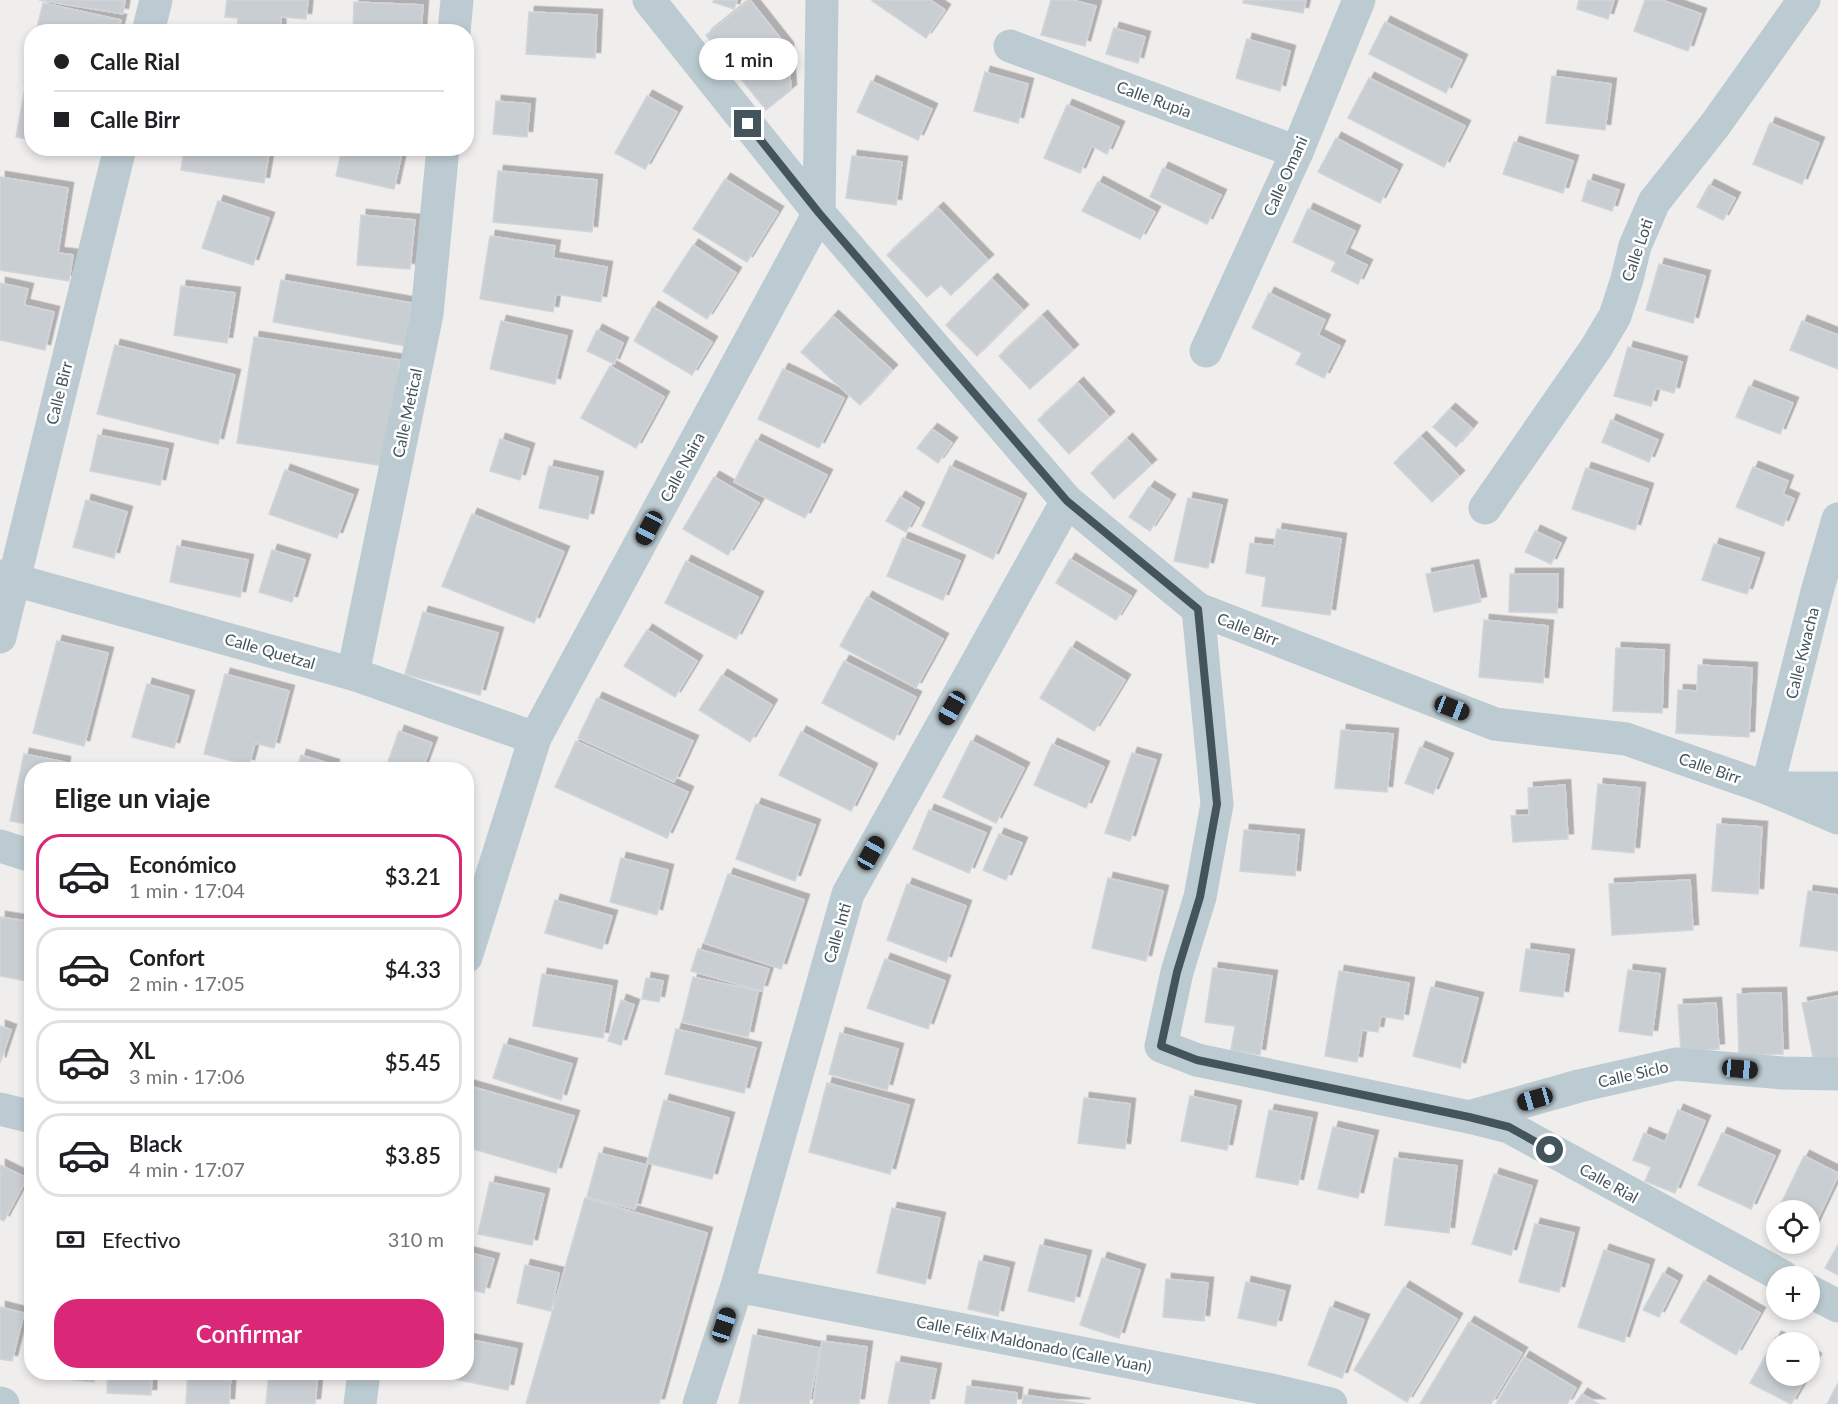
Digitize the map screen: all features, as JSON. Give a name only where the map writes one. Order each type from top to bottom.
[{"type":"street","points":[[150,24],[156,0]]},
{"type":"street","points":[[455,24],[457,0]]},
{"type":"street","name":"Calle Birr","points":[[649,0],[819,213],[1067,501],[1198,609],[1495,724],[1626,739],[1767,788],[1838,819]]},
{"type":"street","name":"Calle Naira","points":[[474,932],[535,738],[819,213],[822,0]]},
{"type":"street","name":"Calle Omani","points":[[1206,351],[1297,152],[1359,0]]},
{"type":"street","name":"Calle Loti","points":[[1485,508],[1596,348],[1615,316],[1635,246],[1654,202],[1715,125],[1804,0]]},
{"type":"street","name":"Calle Rupia","points":[[1010,46],[1297,152]]},
{"type":"street","name":"Calle Birr","points":[[0,637],[7,578],[118,156]]},
{"type":"street","name":"Calle Metical","points":[[352,674],[427,314],[442,156]]},
{"type":"street","name":"Calle Inti","points":[[699,1404],[737,1286],[848,894],[1067,501]]},
{"type":"street","name":"Calle Kwacha","points":[[1767,788],[1838,519]]},
{"type":"street","name":"Calle Quetzal","points":[[7,578],[352,674],[535,738]]},
{"type":"street","name":"Calle Rial","points":[[1198,609],[1217,804],[1200,897],[1177,972],[1161,1046],[1197,1060],[1509,1127],[1766,1267]]},
{"type":"street","points":[[1767,788],[1838,788]]},
{"type":"street","points":[[0,846],[24,854]]},
{"type":"street","name":"Calle Siclo","points":[[1469,1117],[1579,1086],[1676,1064],[1783,1073],[1838,1074]]},
{"type":"street","points":[[0,1109],[24,1115]]},
{"type":"street","name":"Calle Félix Maldonado (Calle Yuan)","points":[[737,1286],[1272,1390],[1331,1404]]},
{"type":"street","points":[[1820,1297],[1838,1306]]},
{"type":"street","points":[[360,1404],[363,1380]]},
{"type":"building","points":[[39,0],[125,0],[123,14]]},
{"type":"building","points":[[227,0],[308,0],[306,19],[281,17],[281,24],[238,24],[238,18],[225,17]]},
{"type":"building","points":[[714,0],[737,0],[734,9],[713,2]]},
{"type":"building","points":[[750,0],[788,48],[791,90],[766,110],[706,35]]},
{"type":"building","points":[[873,0],[930,0],[945,10],[926,38]]},
{"type":"building","points":[[1051,0],[1072,0],[1096,6],[1085,46],[1041,35]]},
{"type":"building","points":[[1244,0],[1306,0],[1303,13],[1243,3]]},
{"type":"building","points":[[1579,0],[1614,0],[1608,19],[1577,9]]},
{"type":"building","points":[[1645,0],[1662,0],[1701,14],[1688,51],[1634,31]]},
{"type":"building","points":[[354,2],[423,5],[422,24],[353,24]]},
{"type":"building","points":[[43,3],[121,20],[120,24],[38,24]]},
{"type":"building","points":[[529,12],[597,15],[595,58],[526,54]]},
{"type":"building","points":[[1385,22],[1462,60],[1446,93],[1369,54]]},
{"type":"building","points":[[1114,28],[1145,37],[1138,63],[1106,54]]},
{"type":"building","points":[[1247,39],[1290,51],[1280,91],[1236,78]]},
{"type":"building","points":[[985,72],[1028,84],[1018,123],[974,111]]},
{"type":"building","points":[[1552,76],[1611,84],[1605,130],[1546,123]]},
{"type":"building","points":[[1369,78],[1465,126],[1444,167],[1348,118]]},
{"type":"building","points":[[871,81],[932,109],[918,140],[857,112]]},
{"type":"building","points":[[24,93],[24,138],[16,137]]},
{"type":"building","points":[[647,96],[677,112],[645,169],[615,153]]},
{"type":"building","points":[[496,101],[530,104],[527,137],[493,134]]},
{"type":"building","points":[[1067,105],[1119,127],[1107,154],[1092,146],[1080,173],[1044,158]]},
{"type":"building","points":[[1770,123],[1819,143],[1802,184],[1753,164]]},
{"type":"building","points":[[1336,138],[1397,170],[1380,203],[1318,172]]},
{"type":"building","points":[[1514,142],[1573,161],[1563,193],[1503,174]]},
{"type":"building","points":[[183,156],[269,156],[264,183],[181,170]]},
{"type":"building","points":[[340,156],[401,156],[394,189],[336,176]]},
{"type":"building","points":[[852,156],[902,162],[896,205],[846,198]]},
{"type":"building","points":[[1163,168],[1221,195],[1207,224],[1150,197]]},
{"type":"building","points":[[498,171],[597,180],[592,232],[493,222]]},
{"type":"building","points":[[0,177],[68,188],[58,253],[73,255],[69,281],[0,270]]},
{"type":"building","points":[[725,179],[778,212],[747,262],[693,229]]},
{"type":"building","points":[[1588,180],[1619,190],[1612,211],[1582,201]]},
{"type":"building","points":[[1098,182],[1155,212],[1140,239],[1082,211]]},
{"type":"building","points":[[1709,185],[1735,198],[1723,220],[1697,207]]},
{"type":"building","points":[[218,201],[269,218],[253,265],[202,248]]},
{"type":"building","points":[[938,208],[988,260],[951,295],[941,285],[927,297],[887,255]]},
{"type":"building","points":[[1308,209],[1355,231],[1344,254],[1367,265],[1358,284],[1331,271],[1336,262],[1293,242]]},
{"type":"building","points":[[361,215],[415,220],[410,269],[357,265]]},
{"type":"building","points":[[490,236],[555,246],[553,258],[607,267],[601,302],[556,294],[553,312],[480,299]]},
{"type":"building","points":[[693,245],[736,273],[707,319],[663,291]]},
{"type":"building","points":[[1659,264],[1705,276],[1693,323],[1646,310]]},
{"type":"building","points":[[992,279],[1023,310],[977,356],[946,325]]},
{"type":"building","points":[[281,280],[412,303],[405,346],[273,322]]},
{"type":"building","points":[[0,283],[28,289],[24,305],[54,312],[45,350],[0,340]]},
{"type":"building","points":[[181,286],[235,293],[227,343],[174,335]]},
{"type":"building","points":[[1269,293],[1325,320],[1318,335],[1340,346],[1324,378],[1296,364],[1302,353],[1252,328]]},
{"type":"building","points":[[653,307],[712,342],[692,375],[634,341]]},
{"type":"building","points":[[833,316],[892,370],[860,405],[801,352]]},
{"type":"building","points":[[1042,316],[1073,350],[1030,389],[999,356]]},
{"type":"building","points":[[501,321],[567,336],[555,384],[490,369]]},
{"type":"building","points":[[1802,321],[1838,335],[1838,369],[1790,350]]},
{"type":"building","points":[[597,330],[623,343],[614,364],[587,351]]},
{"type":"building","points":[[254,337],[400,360],[384,466],[237,443]]},
{"type":"building","points":[[115,345],[235,375],[218,444],[97,414]]},
{"type":"building","points":[[1628,347],[1682,362],[1674,393],[1656,388],[1651,406],[1614,396]]},
{"type":"building","points":[[610,366],[664,397],[636,448],[581,418]]},
{"type":"building","points":[[783,369],[844,398],[819,448],[758,419]]},
{"type":"building","points":[[1078,383],[1109,417],[1069,454],[1038,420]]},
{"type":"building","points":[[1749,386],[1793,403],[1780,434],[1736,417]]},
{"type":"building","points":[[1450,409],[1472,428],[1456,447],[1433,427]]},
{"type":"building","points":[[1611,420],[1658,440],[1649,462],[1602,442]]},
{"type":"building","points":[[932,429],[952,443],[938,463],[917,448]]},
{"type":"building","points":[[98,435],[168,449],[160,485],[90,471]]},
{"type":"building","points":[[1421,437],[1459,476],[1432,502],[1394,463]]},
{"type":"building","points":[[500,439],[529,449],[520,480],[490,471]]},
{"type":"building","points":[[1127,439],[1151,465],[1114,499],[1091,473]]},
{"type":"building","points":[[756,440],[827,475],[805,518],[734,482]]},
{"type":"building","points":[[549,466],[598,477],[588,519],[539,508]]},
{"type":"building","points":[[950,466],[1021,499],[993,559],[922,526]]},
{"type":"building","points":[[1753,467],[1788,481],[1783,494],[1794,499],[1783,526],[1736,507]]},
{"type":"building","points":[[1586,468],[1648,489],[1635,530],[1572,509]]},
{"type":"building","points":[[285,470],[353,495],[337,538],[269,514]]},
{"type":"building","points":[[714,477],[759,503],[728,555],[683,529]]},
{"type":"building","points":[[1149,487],[1170,500],[1150,531],[1129,517]]},
{"type":"building","points":[[900,497],[919,508],[906,532],[886,521]]},
{"type":"building","points":[[1188,498],[1222,505],[1208,568],[1174,561]]},
{"type":"building","points":[[86,500],[127,512],[114,558],[73,547]]},
{"type":"building","points":[[472,514],[564,552],[534,623],[442,586]]},
{"type":"building","points":[[1277,529],[1341,539],[1330,615],[1262,606],[1266,577],[1246,573],[1250,543],[1274,546]]},
{"type":"building","points":[[1535,531],[1561,543],[1551,564],[1525,552]]},
{"type":"building","points":[[903,538],[960,561],[943,600],[887,576]]},
{"type":"building","points":[[1714,544],[1759,558],[1747,594],[1702,580]]},
{"type":"building","points":[[177,546],[248,560],[240,597],[170,582]]},
{"type":"building","points":[[272,550],[305,560],[292,602],[259,592]]},
{"type":"building","points":[[1070,559],[1131,596],[1116,620],[1056,583]]},
{"type":"building","points":[[686,561],[758,597],[736,639],[665,603]]},
{"type":"building","points":[[1473,565],[1481,602],[1434,612],[1426,574]]},
{"type":"building","points":[[1510,574],[1558,574],[1557,613],[1509,612]]},
{"type":"building","points":[[867,597],[943,639],[916,688],[840,646]]},
{"type":"building","points":[[423,612],[498,633],[480,695],[405,674]]},
{"type":"building","points":[[1484,620],[1548,626],[1543,683],[1479,677]]},
{"type":"building","points":[[647,630],[697,661],[675,697],[624,666]]},
{"type":"building","points":[[57,641],[108,653],[84,746],[33,733]]},
{"type":"building","points":[[1071,647],[1125,680],[1094,731],[1040,698]]},
{"type":"building","points":[[1616,648],[1664,650],[1662,713],[1613,711]]},
{"type":"building","points":[[844,661],[916,697],[894,740],[822,703]]},
{"type":"building","points":[[1698,665],[1752,668],[1749,737],[1676,733],[1678,690],[1697,691]]},
{"type":"building","points":[[225,674],[289,691],[274,748],[255,743],[250,762],[237,762],[204,754]]},
{"type":"building","points":[[722,675],[772,705],[750,742],[699,710]]},
{"type":"building","points":[[147,684],[189,696],[174,748],[132,737]]},
{"type":"building","points":[[597,698],[693,741],[674,782],[578,738]]},
{"type":"building","points":[[1341,730],[1393,734],[1387,792],[1335,788]]},
{"type":"building","points":[[399,731],[432,743],[425,762],[388,762]]},
{"type":"building","points":[[801,732],[872,769],[851,811],[779,775]]},
{"type":"building","points":[[576,741],[688,792],[667,838],[555,787]]},
{"type":"building","points":[[971,741],[1024,768],[996,823],[943,797]]},
{"type":"building","points":[[1052,744],[1104,767],[1086,808],[1034,785]]},
{"type":"building","points":[[1420,747],[1448,759],[1433,794],[1405,783]]},
{"type":"building","points":[[1132,753],[1156,760],[1130,841],[1105,833]]},
{"type":"building","points":[[24,754],[65,762],[24,762],[24,824],[10,821]]},
{"type":"building","points":[[301,755],[324,762],[299,762]]},
{"type":"building","points":[[1598,784],[1640,788],[1634,853],[1592,849]]},
{"type":"building","points":[[1565,785],[1568,839],[1513,842],[1511,816],[1529,815],[1528,788]]},
{"type":"building","points":[[756,804],[815,825],[795,881],[736,859]]},
{"type":"building","points":[[929,810],[986,833],[969,873],[913,849]]},
{"type":"building","points":[[1717,824],[1762,827],[1758,894],[1712,891]]},
{"type":"building","points":[[1244,830],[1299,835],[1295,876],[1240,871]]},
{"type":"building","points":[[999,834],[1022,843],[1006,880],[983,870]]},
{"type":"building","points":[[621,858],[668,870],[657,915],[610,902]]},
{"type":"building","points":[[728,874],[804,900],[781,969],[704,943]]},
{"type":"building","points":[[1108,878],[1163,891],[1146,961],[1092,948]]},
{"type":"building","points":[[1690,880],[1693,930],[1612,935],[1609,884]]},
{"type":"building","points":[[907,884],[966,906],[946,962],[887,940]]},
{"type":"building","points":[[1808,891],[1838,895],[1838,951],[1800,946]]},
{"type":"building","points":[[555,900],[612,916],[602,949],[545,933]]},
{"type":"building","points":[[0,917],[24,921],[24,980],[0,976]]},
{"type":"building","points":[[698,949],[769,969],[762,991],[691,971]]},
{"type":"building","points":[[1526,949],[1569,955],[1563,997],[1520,991]]},
{"type":"building","points":[[885,959],[945,981],[928,1029],[867,1008]]},
{"type":"building","points":[[1213,968],[1272,976],[1260,1055],[1231,1050],[1235,1026],[1205,1022]]},
{"type":"building","points":[[1628,970],[1660,974],[1652,1036],[1619,1031]]},
{"type":"building","points":[[1339,971],[1409,983],[1403,1020],[1381,1016],[1378,1032],[1362,1030],[1357,1062],[1325,1056]]},
{"type":"building","points":[[542,974],[612,986],[603,1038],[533,1026]]},
{"type":"building","points":[[693,977],[758,991],[748,1037],[682,1022]]},
{"type":"building","points":[[646,978],[663,981],[659,1002],[642,999]]},
{"type":"building","points":[[1431,987],[1478,998],[1460,1068],[1413,1056]]},
{"type":"building","points":[[1781,993],[1783,1054],[1739,1055],[1737,994]]},
{"type":"building","points":[[1838,996],[1838,1058],[1814,1062],[1802,1003]]},
{"type":"building","points":[[621,1000],[634,1005],[621,1045],[608,1041]]},
{"type":"building","points":[[1716,1003],[1719,1049],[1681,1052],[1678,1005]]},
{"type":"building","points":[[0,1026],[11,1030],[0,1063]]},
{"type":"building","points":[[676,1029],[756,1048],[744,1093],[665,1074]]},
{"type":"building","points":[[840,1033],[898,1049],[887,1090],[829,1074]]},
{"type":"building","points":[[504,1044],[572,1064],[561,1100],[493,1078]]},
{"type":"building","points":[[827,1083],[909,1105],[890,1174],[809,1152]]},
{"type":"building","points":[[474,1087],[574,1116],[556,1173],[474,1149]]},
{"type":"building","points":[[1190,1096],[1236,1106],[1227,1150],[1181,1141]]},
{"type":"building","points":[[1084,1098],[1130,1104],[1125,1149],[1078,1143]]},
{"type":"building","points":[[664,1100],[729,1118],[712,1179],[647,1163]]},
{"type":"building","points":[[1269,1110],[1312,1118],[1298,1185],[1256,1177]]},
{"type":"building","points":[[1678,1110],[1705,1121],[1675,1193],[1645,1181],[1651,1167],[1633,1160],[1644,1133],[1665,1142]]},
{"type":"building","points":[[1333,1127],[1373,1136],[1358,1198],[1318,1189]]},
{"type":"building","points":[[1722,1133],[1775,1156],[1751,1209],[1698,1185]]},
{"type":"building","points":[[599,1153],[647,1165],[635,1209],[587,1197]]},
{"type":"building","points":[[1804,1156],[1838,1173],[1820,1214],[1820,1200],[1783,1200]]},
{"type":"building","points":[[1394,1158],[1457,1166],[1449,1233],[1385,1225]]},
{"type":"building","points":[[0,1165],[24,1177],[24,1184],[4,1221],[0,1219]]},
{"type":"building","points":[[1494,1174],[1532,1186],[1511,1255],[1472,1244]]},
{"type":"building","points":[[490,1182],[544,1194],[532,1245],[478,1234]]},
{"type":"building","points":[[585,1198],[707,1233],[659,1404],[526,1404]]},
{"type":"building","points":[[892,1208],[940,1218],[925,1284],[877,1273]]},
{"type":"building","points":[[1535,1224],[1574,1233],[1559,1292],[1519,1282]]},
{"type":"building","points":[[1040,1245],[1086,1256],[1074,1302],[1028,1291]]},
{"type":"building","points":[[1838,1245],[1838,1275],[1825,1268]]},
{"type":"building","points":[[1604,1250],[1649,1265],[1624,1342],[1578,1327]]},
{"type":"building","points":[[474,1254],[494,1259],[484,1293],[474,1290]]},
{"type":"building","points":[[1102,1258],[1140,1270],[1119,1338],[1080,1325]]},
{"type":"building","points":[[979,1261],[1009,1268],[998,1316],[968,1309]]},
{"type":"building","points":[[525,1265],[559,1273],[551,1311],[517,1303]]},
{"type":"building","points":[[1663,1273],[1677,1281],[1659,1317],[1643,1310]]},
{"type":"building","points":[[1166,1279],[1208,1283],[1204,1321],[1163,1317]]},
{"type":"building","points":[[1704,1281],[1760,1313],[1736,1355],[1680,1322]]},
{"type":"building","points":[[1246,1282],[1285,1291],[1276,1326],[1238,1318]]},
{"type":"building","points":[[1404,1287],[1457,1319],[1407,1402],[1354,1370]]},
{"type":"building","points":[[0,1307],[24,1313],[12,1361],[0,1359]]},
{"type":"building","points":[[1330,1307],[1364,1320],[1342,1378],[1308,1365]]},
{"type":"building","points":[[1469,1322],[1522,1353],[1491,1404],[1420,1404]]},
{"type":"building","points":[[753,1335],[820,1348],[809,1404],[739,1404]]},
{"type":"building","points":[[474,1341],[517,1349],[508,1390],[459,1380],[474,1380]]},
{"type":"building","points":[[822,1341],[867,1347],[859,1404],[813,1404]]},
{"type":"building","points":[[1766,1355],[1766,1386],[1801,1386],[1791,1404],[1750,1383]]},
{"type":"building","points":[[1524,1357],[1576,1388],[1567,1404],[1496,1404]]},
{"type":"building","points":[[896,1362],[936,1369],[929,1404],[888,1404]]},
{"type":"building","points":[[108,1380],[152,1380],[151,1395],[107,1393]]},
{"type":"building","points":[[188,1380],[230,1380],[229,1404],[186,1404]]},
{"type":"building","points":[[268,1380],[317,1380],[315,1404],[266,1404]]},
{"type":"building","points":[[1838,1383],[1838,1404],[1827,1404]]},
{"type":"building","points":[[967,1386],[1017,1393],[1016,1404],[965,1404]]},
{"type":"building","points":[[1582,1394],[1599,1404],[1575,1404]]},
{"type":"building","points":[[1024,1395],[1085,1404],[1022,1404]]},
{"type":"route","points":[[748,124],[819,213],[1067,501],[1198,609],[1217,804],[1200,897],[1177,972],[1161,1046],[1197,1060],[1509,1127],[1550,1150]]}]
